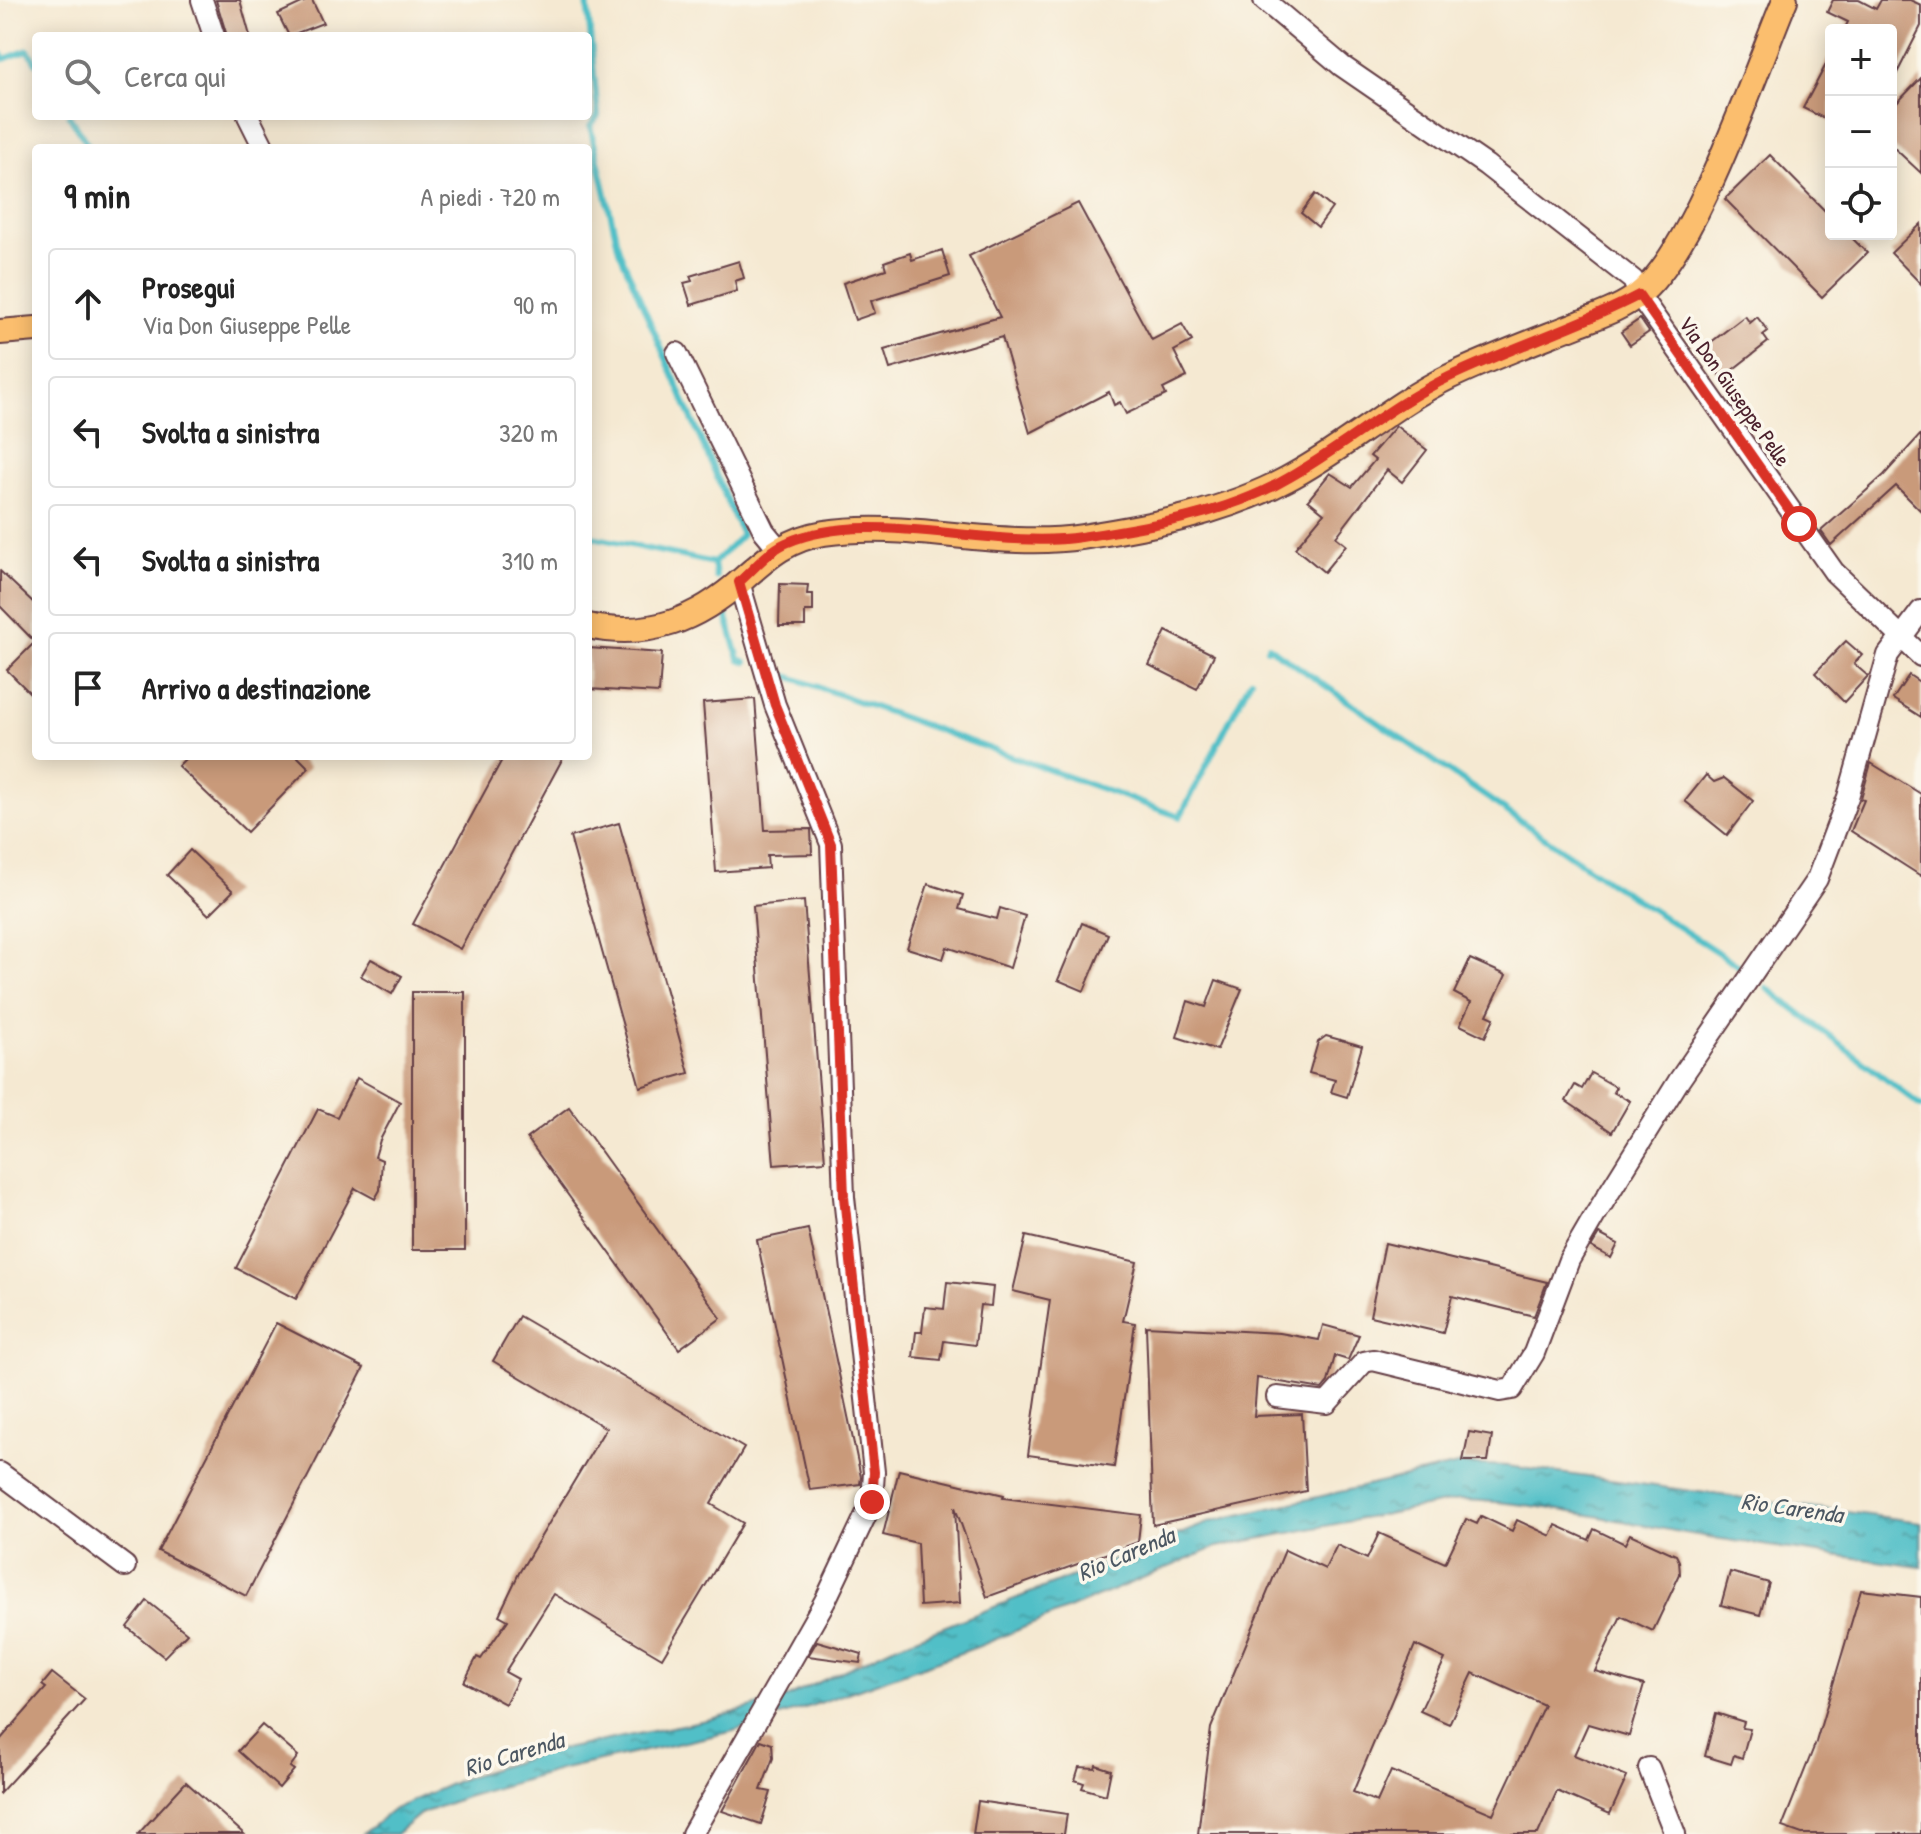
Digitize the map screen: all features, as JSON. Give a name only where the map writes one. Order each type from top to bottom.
[{"type":"main road","points":[[592,626],[636,631],[662,628],[682,621],[739,582],[778,548],[823,533],[868,529],[1011,539],[1078,538],[1202,514],[1289,478],[1450,376],[1604,313],[1639,295],[1677,249],[1785,0]]},
{"type":"main road","points":[[0,332],[32,329]]},
{"type":"street","points":[[202,0],[213,32]]},
{"type":"street","name":"Via Don Giuseppe Pelle","points":[[1264,0],[1342,66],[1486,165],[1633,280],[1639,295],[1834,572],[1921,656]]},
{"type":"street","points":[[250,120],[262,144]]},
{"type":"street","points":[[677,353],[764,531],[778,548]]},
{"type":"street","points":[[699,1832],[744,1738],[825,1601],[872,1502],[874,1472],[844,1197],[831,844],[775,705],[739,582]]},
{"type":"street","points":[[1277,1397],[1327,1403],[1364,1362],[1373,1360],[1500,1391],[1512,1389],[1534,1353],[1569,1260],[1594,1217],[1678,1082],[1817,879],[1844,808],[1881,674],[1898,637],[1921,611]]},
{"type":"street","points":[[0,1473],[125,1566]]},
{"type":"street","points":[[1649,1768],[1675,1834]]},
{"type":"water","points":[[1462,1464],[1507,1466],[1921,1522],[1921,1567],[1708,1537],[1553,1509],[1459,1500],[1217,1547],[977,1647],[799,1710],[730,1732],[559,1770],[465,1797],[420,1814],[396,1834],[363,1834],[394,1809],[464,1778],[544,1753],[711,1719],[788,1697],[895,1646],[1213,1521]]},
{"type":"building","points":[[216,0],[240,0],[249,32],[226,32]]},
{"type":"building","points":[[312,0],[323,23],[299,32],[287,32],[278,14]]},
{"type":"building","points":[[1833,0],[1859,0],[1876,9],[1881,0],[1910,0],[1921,5],[1921,26],[1897,73],[1897,24],[1847,24],[1827,12]]},
{"type":"building","points":[[1825,66],[1825,119],[1803,108]]},
{"type":"building","points":[[1921,78],[1921,173],[1897,151],[1897,103]]},
{"type":"building","points":[[1770,155],[1825,211],[1825,240],[1854,240],[1867,253],[1822,297],[1725,199]]},
{"type":"building","points":[[1315,194],[1332,208],[1318,227],[1301,213]]},
{"type":"building","points":[[1078,203],[1152,340],[1182,324],[1192,341],[1174,351],[1187,377],[1163,389],[1166,395],[1126,414],[1120,402],[1114,405],[1109,392],[1030,433],[1002,337],[890,369],[884,350],[1000,317],[969,256]]},
{"type":"building","points":[[1921,224],[1921,284],[1891,253]]},
{"type":"building","points":[[942,250],[950,276],[871,301],[875,313],[855,320],[843,283],[886,269],[884,262],[910,253],[912,260]]},
{"type":"building","points":[[739,261],[744,278],[735,281],[737,291],[691,305],[684,283],[692,281],[690,276]]},
{"type":"building","points":[[1745,316],[1750,323],[1757,317],[1768,331],[1763,335],[1768,342],[1722,378],[1701,350]]},
{"type":"building","points":[[1640,319],[1649,332],[1630,345],[1621,332]]},
{"type":"building","points":[[1396,426],[1427,450],[1402,482],[1387,470],[1336,537],[1346,545],[1324,572],[1295,548],[1324,513],[1308,500],[1330,473],[1352,487],[1375,460],[1370,456]]},
{"type":"building","points":[[1921,434],[1921,511],[1896,486],[1831,545],[1821,531],[1884,475]]},
{"type":"building","points":[[0,571],[32,601],[32,639],[0,606]]},
{"type":"building","points":[[780,584],[808,585],[807,594],[813,594],[813,611],[805,611],[805,626],[779,626]]},
{"type":"building","points":[[1166,631],[1214,655],[1197,689],[1149,665]]},
{"type":"building","points":[[1846,641],[1862,655],[1854,664],[1868,676],[1844,702],[1815,673]]},
{"type":"building","points":[[32,645],[32,695],[7,670]]},
{"type":"building","points":[[592,648],[662,653],[659,693],[592,689]]},
{"type":"building","points":[[1909,675],[1921,683],[1921,717],[1893,699]]},
{"type":"building","points":[[755,699],[765,830],[811,829],[812,854],[767,855],[768,868],[716,872],[703,703]]},
{"type":"building","points":[[184,760],[301,760],[309,768],[247,832],[178,766]]},
{"type":"building","points":[[502,760],[562,760],[460,949],[413,924]]},
{"type":"building","points":[[1871,763],[1921,794],[1921,876],[1851,831],[1864,800],[1861,799]]},
{"type":"building","points":[[1706,775],[1714,782],[1724,778],[1753,801],[1727,835],[1685,801]]},
{"type":"building","points":[[619,823],[689,1073],[640,1087],[570,837]]},
{"type":"building","points":[[190,850],[233,891],[209,915],[167,875]]},
{"type":"building","points":[[928,884],[963,895],[959,909],[997,919],[1000,908],[1025,916],[1010,968],[947,947],[943,959],[907,948]]},
{"type":"building","points":[[804,901],[825,1161],[774,1165],[753,906]]},
{"type":"building","points":[[1082,923],[1108,934],[1084,991],[1058,980]]},
{"type":"building","points":[[371,959],[402,976],[392,994],[361,976]]},
{"type":"building","points":[[1470,959],[1506,975],[1487,1015],[1494,1018],[1485,1037],[1460,1025],[1471,1002],[1454,993]]},
{"type":"building","points":[[1216,980],[1242,989],[1217,1050],[1177,1037],[1188,1001],[1206,1007]]},
{"type":"building","points":[[412,992],[465,992],[465,1250],[412,1250]]},
{"type":"building","points":[[1326,1036],[1362,1046],[1347,1097],[1331,1092],[1335,1080],[1309,1073],[1318,1042]]},
{"type":"building","points":[[1591,1073],[1616,1087],[1613,1092],[1630,1101],[1612,1132],[1566,1101],[1575,1085],[1582,1089]]},
{"type":"building","points":[[357,1078],[400,1102],[380,1140],[375,1157],[382,1160],[380,1190],[375,1199],[355,1188],[296,1299],[236,1268],[318,1109],[337,1117]]},
{"type":"building","points":[[569,1107],[721,1318],[679,1349],[527,1138]]},
{"type":"building","points":[[808,1229],[861,1477],[860,1484],[810,1490],[757,1240]]},
{"type":"building","points":[[1599,1234],[1618,1244],[1611,1258],[1591,1247]]},
{"type":"building","points":[[1026,1236],[1137,1262],[1123,1321],[1135,1323],[1114,1467],[1028,1455],[1050,1300],[1013,1291]]},
{"type":"building","points":[[1385,1243],[1547,1282],[1534,1316],[1452,1296],[1443,1333],[1370,1316]]},
{"type":"building","points":[[947,1282],[993,1287],[991,1306],[980,1305],[975,1345],[944,1341],[941,1360],[913,1357],[916,1332],[922,1332],[925,1307],[944,1309]]},
{"type":"building","points":[[519,1316],[744,1448],[711,1504],[743,1523],[662,1658],[554,1594],[505,1672],[518,1679],[505,1704],[464,1682],[477,1657],[481,1659],[508,1620],[499,1615],[519,1573],[606,1428],[493,1361]]},
{"type":"building","points":[[276,1323],[364,1368],[246,1596],[158,1551]]},
{"type":"building","points":[[1323,1325],[1359,1335],[1348,1360],[1335,1356],[1328,1382],[1322,1389],[1257,1378],[1254,1416],[1302,1414],[1306,1491],[1153,1525],[1146,1326],[1280,1333],[1319,1340]]},
{"type":"building","points":[[1469,1432],[1492,1436],[1488,1461],[1463,1461]]},
{"type":"building","points":[[899,1470],[1004,1495],[1003,1498],[1141,1515],[1138,1542],[987,1597],[955,1507],[960,1603],[920,1606],[917,1543],[883,1535]]},
{"type":"building","points":[[1481,1516],[1512,1531],[1517,1520],[1551,1536],[1556,1525],[1589,1540],[1594,1529],[1625,1544],[1630,1534],[1676,1555],[1679,1561],[1680,1574],[1653,1631],[1621,1616],[1595,1671],[1644,1685],[1629,1736],[1588,1724],[1574,1755],[1627,1777],[1610,1814],[1557,1791],[1538,1834],[1198,1834],[1211,1728],[1285,1550],[1325,1569],[1337,1545],[1367,1559],[1379,1533],[1445,1563],[1466,1519],[1477,1524]],"holes":[[[1415,1645],[1445,1659],[1420,1711],[1449,1724],[1473,1673],[1544,1705],[1493,1814],[1391,1771],[1377,1802],[1353,1792]]]},
{"type":"building","points":[[1730,1572],[1769,1583],[1760,1615],[1721,1605]]},
{"type":"building","points":[[1861,1590],[1921,1597],[1921,1834],[1802,1834],[1782,1827],[1816,1742]]},
{"type":"building","points":[[147,1601],[187,1633],[164,1657],[127,1627]]},
{"type":"building","points":[[817,1641],[862,1654],[860,1663],[808,1656]]},
{"type":"building","points":[[52,1673],[85,1699],[0,1793],[0,1740],[46,1688],[42,1685]]},
{"type":"building","points":[[1716,1713],[1744,1722],[1742,1728],[1750,1729],[1742,1758],[1734,1755],[1731,1764],[1705,1756]]},
{"type":"building","points":[[262,1725],[298,1756],[290,1767],[294,1770],[279,1788],[238,1751]]},
{"type":"building","points":[[761,1740],[772,1744],[773,1758],[761,1790],[771,1792],[761,1824],[722,1811]]},
{"type":"building","points":[[1096,1765],[1111,1770],[1106,1795],[1082,1788],[1084,1783],[1075,1780],[1079,1767],[1095,1768]]},
{"type":"building","points":[[186,1782],[244,1834],[138,1834]]},
{"type":"building","points":[[978,1801],[1067,1814],[1064,1834],[973,1834]]},
{"type":"waterway","points":[[587,0],[590,32]]},
{"type":"waterway","points":[[0,52],[4,59],[28,50],[32,56]]},
{"type":"waterway","points":[[592,53],[598,116],[590,126],[619,250],[742,535],[714,563]]},
{"type":"waterway","points":[[72,120],[87,144]]},
{"type":"waterway","points":[[592,537],[714,563]]},
{"type":"waterway","name":"Rio Carenda","points":[[714,563],[716,577]]},
{"type":"waterway","name":"Rio Carenda","points":[[726,614],[739,659],[746,662]]},
{"type":"waterway","points":[[1267,649],[1268,646],[1606,880],[1742,968]]},
{"type":"waterway","points":[[782,674],[1180,817],[1251,679]]},
{"type":"waterway","points":[[1767,988],[1921,1106]]},
{"type":"route","points":[[872,1502],[874,1472],[844,1197],[835,874],[831,844],[775,705],[739,582],[786,543],[823,533],[868,529],[1011,539],[1078,538],[1202,514],[1240,501],[1289,478],[1418,393],[1450,376],[1604,313],[1639,295],[1799,524]]}]
